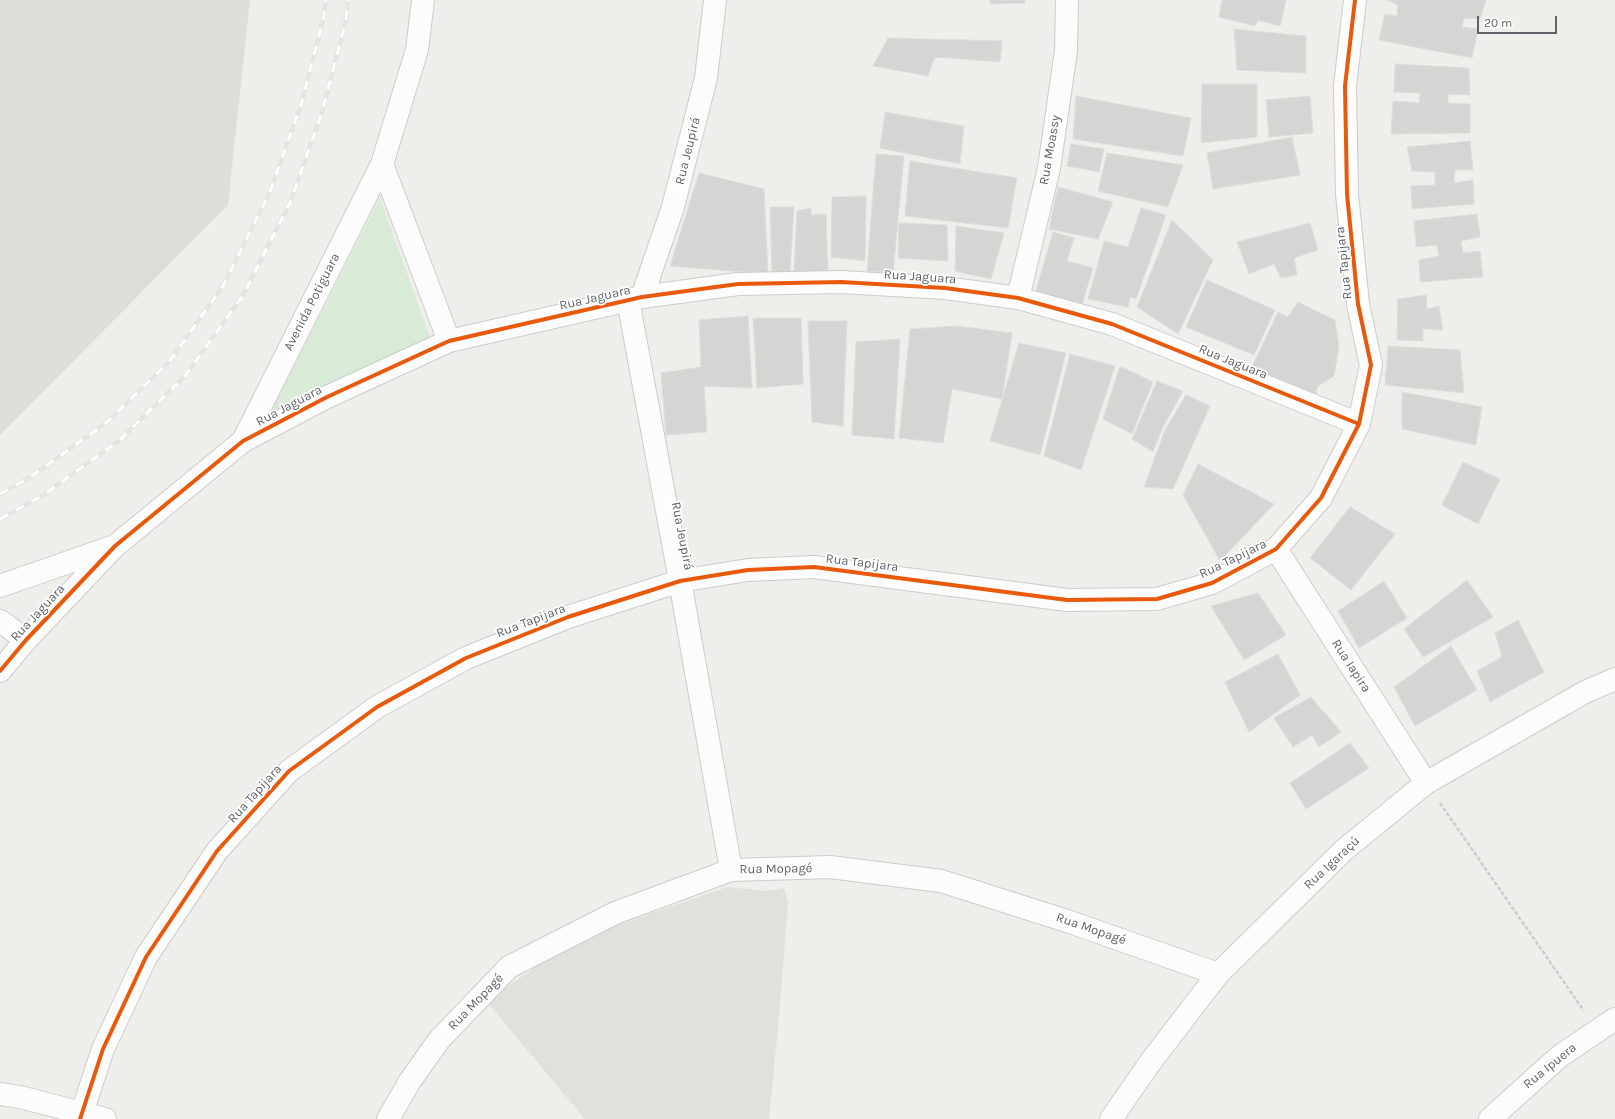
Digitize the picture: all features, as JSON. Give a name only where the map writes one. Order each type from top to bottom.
[{"type":"street","name":"Avenida Potiguara","points":[[243,441],[382,164],[416,50],[423,0]]},
{"type":"street","name":"Rua Jeupirá","points":[[715,0],[706,78],[673,207],[635,299],[680,581],[731,870]]},
{"type":"street","name":"Rua Moassy","points":[[1018,298],[1049,168],[1066,51],[1067,0]]},
{"type":"street","name":"Rua Tapijara","points":[[82,1115],[103,1049],[146,957],[217,851],[289,772],[378,707],[466,658],[568,617],[680,581],[748,570],[814,567],[1067,600],[1157,599],[1212,583],[1276,549],[1321,498],[1359,424],[1371,365],[1358,304],[1347,194],[1345,86],[1355,0]]},
{"type":"street","points":[[382,164],[449,341]]},
{"type":"street","name":"Rua Jaguara","points":[[0,671],[26,640],[115,546],[243,441],[327,397],[449,341],[635,299],[738,284],[841,282],[946,288],[1018,298],[1112,324],[1359,424]]},
{"type":"street","points":[[0,586],[115,546]]},
{"type":"street","name":"Rua Iapira","points":[[1276,549],[1426,783]]},
{"type":"street","points":[[0,621],[26,640]]},
{"type":"street","name":"Rua Igaraçú","points":[[1111,1119],[1152,1060],[1218,974],[1344,850],[1426,783],[1585,692],[1615,679]]},
{"type":"street","name":"Rua Mopagé","points":[[388,1119],[410,1081],[439,1040],[509,967],[615,913],[731,870],[830,867],[942,881],[1067,921],[1218,974]]},
{"type":"street","name":"Rua Ipuera","points":[[1490,1119],[1560,1056],[1606,1025]]},
{"type":"street","points":[[0,1094],[20,1096],[82,1115],[105,1119]]},
{"type":"path","points":[[1426,783],[1606,1025]]},
{"type":"shaded area","points":[[0,0],[250,0],[228,205],[0,435]]},
{"type":"shaded area","points":[[727,887],[766,891],[784,888],[788,903],[769,1119],[585,1119],[486,1001],[577,939]]},
{"type":"green space","points":[[380,198],[431,340],[270,414]]},
{"type":"building","points":[[990,0],[1025,0],[1025,3],[990,4]]},
{"type":"building","points":[[1222,0],[1286,0],[1280,26],[1258,20],[1255,26],[1219,17]]},
{"type":"building","points":[[1387,0],[1486,0],[1480,19],[1464,18],[1462,27],[1478,29],[1472,58],[1379,40],[1385,14],[1397,16],[1398,5]]},
{"type":"building","points":[[1234,29],[1306,36],[1306,73],[1237,70]]},
{"type":"building","points":[[888,38],[1002,41],[1000,62],[935,57],[928,76],[873,66]]},
{"type":"building","points":[[1395,64],[1469,68],[1470,95],[1448,94],[1448,103],[1470,104],[1470,133],[1391,134],[1393,101],[1419,103],[1420,93],[1394,92]]},
{"type":"building","points":[[1202,84],[1257,84],[1257,137],[1201,143]]},
{"type":"building","points":[[1076,96],[1191,118],[1183,156],[1073,139]]},
{"type":"building","points":[[1310,96],[1313,133],[1269,137],[1266,100]]},
{"type":"building","points":[[885,112],[964,126],[960,164],[880,148]]},
{"type":"building","points":[[1292,137],[1300,175],[1213,189],[1207,153]]},
{"type":"building","points":[[1470,141],[1473,170],[1455,170],[1454,183],[1473,180],[1474,204],[1412,209],[1411,186],[1435,185],[1435,172],[1412,171],[1407,147]]},
{"type":"building","points":[[1071,144],[1104,149],[1099,172],[1067,166]]},
{"type":"building","points":[[1107,153],[1183,165],[1168,207],[1098,191]]},
{"type":"building","points":[[876,154],[904,156],[893,273],[867,271]]},
{"type":"building","points":[[910,161],[1017,178],[1008,228],[905,216]]},
{"type":"building","points":[[699,173],[764,189],[768,274],[670,266]]},
{"type":"building","points":[[1058,187],[1113,202],[1098,239],[1049,229]]},
{"type":"building","points":[[866,196],[865,261],[831,257],[832,197]]},
{"type":"building","points":[[770,207],[794,207],[790,272],[772,272]]},
{"type":"building","points":[[811,208],[811,215],[826,214],[828,273],[794,271],[797,211]]},
{"type":"building","points":[[1141,208],[1166,215],[1136,299],[1130,297],[1128,307],[1088,299],[1104,241],[1128,247]]},
{"type":"building","points":[[1477,214],[1480,237],[1461,241],[1463,253],[1480,251],[1483,277],[1420,282],[1419,260],[1439,256],[1437,245],[1416,247],[1414,221]]},
{"type":"building","points":[[1172,220],[1213,260],[1178,334],[1137,307]]},
{"type":"building","points":[[899,223],[947,225],[948,261],[898,258]]},
{"type":"building","points":[[1310,223],[1318,250],[1294,258],[1297,275],[1281,278],[1274,264],[1249,274],[1237,242]]},
{"type":"building","points":[[956,226],[1004,233],[991,279],[955,271]]},
{"type":"building","points":[[1053,232],[1074,238],[1067,261],[1093,268],[1081,308],[1035,294]]},
{"type":"building","points":[[1207,280],[1275,310],[1254,355],[1186,327]]},
{"type":"building","points":[[1426,295],[1427,309],[1439,306],[1443,330],[1423,329],[1423,341],[1397,340],[1398,299]]},
{"type":"building","points":[[1298,302],[1335,320],[1339,346],[1334,376],[1318,386],[1315,398],[1251,369],[1278,312],[1288,317]]},
{"type":"building","points":[[748,316],[752,388],[704,386],[707,432],[666,435],[661,373],[701,367],[699,320]]},
{"type":"building","points":[[753,318],[801,318],[803,384],[757,388]]},
{"type":"building","points":[[808,321],[847,321],[843,426],[812,422]]},
{"type":"building","points":[[958,326],[1012,333],[1002,399],[952,389],[943,443],[899,438],[910,329]]},
{"type":"building","points":[[900,339],[894,439],[852,435],[856,342]]},
{"type":"building","points":[[1019,343],[1066,353],[1040,455],[990,441]]},
{"type":"building","points":[[1388,346],[1460,350],[1464,393],[1385,385]]},
{"type":"building","points":[[1070,354],[1115,366],[1081,470],[1044,456]]},
{"type":"building","points":[[1120,366],[1153,382],[1132,434],[1103,419]]},
{"type":"building","points":[[1157,381],[1183,391],[1163,427],[1153,452],[1132,439]]},
{"type":"building","points":[[1402,392],[1482,407],[1476,445],[1402,429]]},
{"type":"building","points":[[1186,395],[1210,406],[1173,489],[1144,487],[1165,430]]},
{"type":"building","points":[[1463,462],[1500,479],[1478,524],[1442,505]]},
{"type":"building","points":[[1198,464],[1274,504],[1220,561],[1183,495]]},
{"type":"building","points":[[1350,507],[1395,534],[1351,590],[1310,558]]},
{"type":"building","points":[[1467,580],[1493,617],[1423,657],[1404,629]]},
{"type":"building","points":[[1384,581],[1407,618],[1359,648],[1338,611]]},
{"type":"building","points":[[1258,593],[1286,635],[1244,660],[1211,606]]},
{"type":"building","points":[[1518,620],[1544,672],[1490,702],[1477,671],[1502,657],[1495,633]]},
{"type":"building","points":[[1451,646],[1477,690],[1415,726],[1394,687]]},
{"type":"building","points":[[1278,654],[1300,695],[1249,732],[1225,682]]},
{"type":"building","points":[[1311,697],[1341,732],[1319,747],[1312,735],[1293,747],[1274,718]]},
{"type":"building","points":[[1350,743],[1369,768],[1306,809],[1290,783]]},
{"type":"railway","points":[[0,494],[29,478],[106,423],[169,362],[223,286],[269,194],[301,105],[324,16],[326,0]]},
{"type":"railway","points":[[0,519],[42,496],[120,440],[185,376],[242,297],[290,203],[322,112],[346,20],[348,0]]},
{"type":"cycle path","points":[[80,1119],[103,1049],[146,957],[217,851],[289,771],[377,707],[466,658],[568,617],[680,581],[748,570],[814,567],[1067,600],[1157,599],[1212,583],[1276,549],[1321,498],[1359,424],[1371,365],[1358,304],[1347,194],[1345,86],[1355,0]]},
{"type":"cycle path","points":[[0,671],[26,640],[115,546],[243,441],[327,397],[449,341],[642,297],[738,284],[841,282],[945,288],[1018,298],[1112,324],[1359,424]]}]
